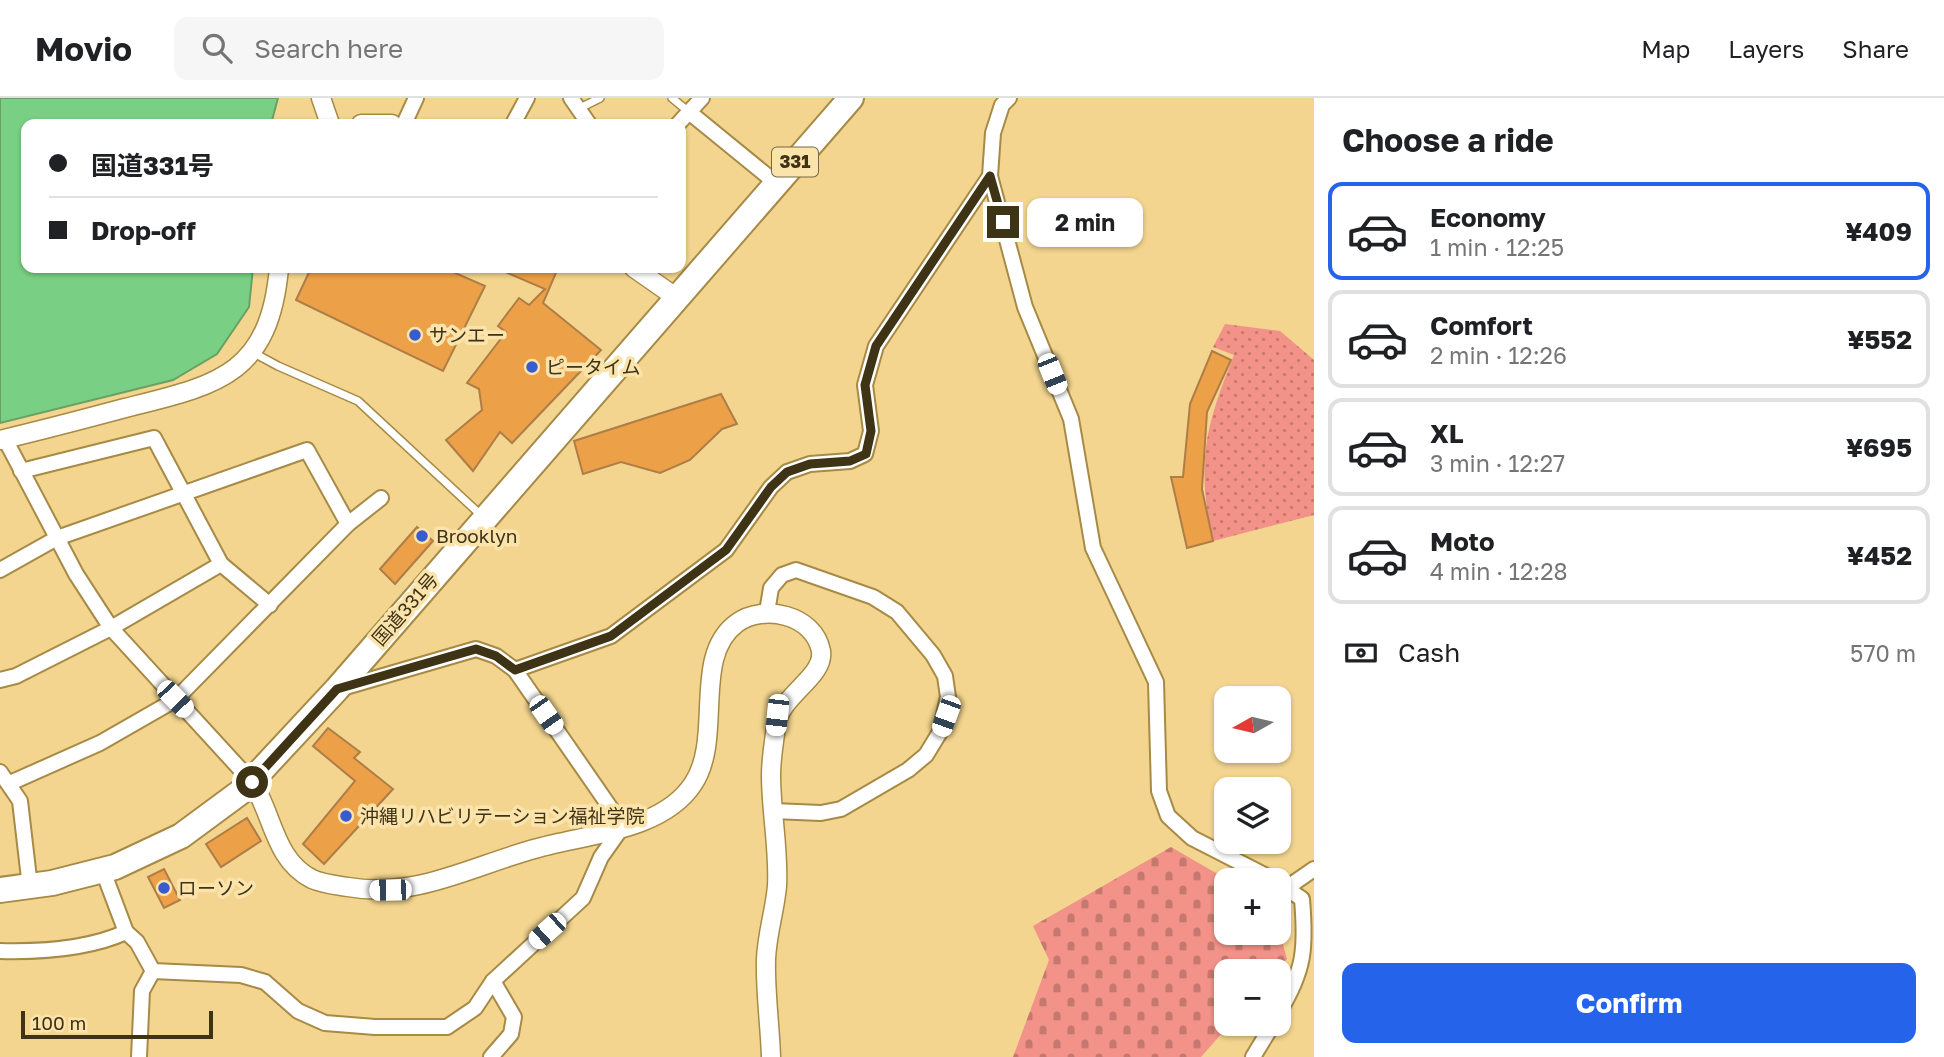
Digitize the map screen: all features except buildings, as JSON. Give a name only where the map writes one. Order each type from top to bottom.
[{"type":"highway","name":"国道331号","points":[[0,890],[30,887],[103,871],[181,836],[211,816],[252,782],[337,689],[851,98]]},
{"type":"street","points":[[321,98],[328,119]]},
{"type":"street","points":[[406,119],[416,98]]},
{"type":"street","points":[[516,119],[527,98]]},
{"type":"street","points":[[683,119],[702,98]]},
{"type":"street","points":[[1010,98],[1002,105],[993,132],[990,176],[1025,307],[1071,419],[1093,548],[1156,682],[1159,791],[1168,816],[1192,838],[1251,868]]},
{"type":"street","points":[[574,104],[585,119]]},
{"type":"street","points":[[689,112],[776,183]]},
{"type":"street","points":[[515,670],[611,636],[726,550],[771,487],[787,472],[810,464],[850,461],[866,454],[871,431],[865,385],[876,346],[990,176]]},
{"type":"street","points":[[278,273],[273,308],[252,352],[226,377],[206,387],[2,440],[76,574],[111,628],[252,782],[263,800],[282,849],[293,865],[318,881],[357,889],[390,890],[436,883],[536,848],[659,815],[672,807],[695,782],[707,751],[716,648],[728,630],[741,620],[767,612],[796,619],[816,638],[822,653],[819,668],[797,689],[777,715],[771,774],[777,885],[766,958],[771,1057]]},
{"type":"street","points":[[641,273],[677,298]]},
{"type":"street","points":[[21,471],[154,438],[186,493],[221,564],[270,606]]},
{"type":"street","points":[[0,570],[57,538],[307,450],[348,524]]},
{"type":"street","points":[[30,887],[20,801],[5,777],[100,743],[175,699],[270,606],[348,524],[381,498]]},
{"type":"street","points":[[0,680],[16,676],[111,628],[221,564]]},
{"type":"street","points":[[767,612],[771,588],[782,575],[796,570],[873,597],[897,612],[933,655],[945,677],[948,697],[940,732],[926,755],[908,770],[841,809],[821,813],[774,811]]},
{"type":"street","points":[[337,689],[476,649],[496,656],[515,670],[623,826]]},
{"type":"street","points":[[153,971],[242,975],[265,982],[298,1011],[325,1023],[375,1027],[447,1027],[475,1008],[493,981],[583,898],[601,857],[623,826]]},
{"type":"street","points":[[1291,881],[1314,869]]},
{"type":"street","points":[[103,871],[126,932],[137,942],[153,971]]},
{"type":"street","points":[[1291,890],[1302,899],[1306,946],[1291,993]]},
{"type":"street","points":[[0,951],[33,952],[110,940],[126,932]]},
{"type":"street","points":[[139,1057],[142,991],[153,971]]},
{"type":"street","points":[[491,1057],[511,1034],[514,1017],[493,981]]},
{"type":"street","points":[[1253,1057],[1266,1036]]},
{"type":"lane","points":[[574,104],[600,98]]},
{"type":"lane","points":[[672,98],[689,112]]},
{"type":"lane","points":[[252,352],[358,401],[484,517]]},
{"type":"green space","points":[[1225,324],[1280,331],[1314,360],[1314,515],[1213,541],[1205,490],[1206,446],[1216,404],[1234,355],[1213,347]]},
{"type":"green space","points":[[1171,847],[1214,872],[1214,945],[1283,945],[1287,959],[1214,959],[1214,1036],[1219,1036],[1201,1057],[1013,1057],[1049,960],[1033,926]]},
{"type":"shaded area","points":[[0,98],[278,98],[272,119],[21,119],[21,273],[252,273],[249,307],[217,354],[173,380],[0,423]]},
{"type":"place","name":"サンエー","points":[[415,335]]},
{"type":"place","name":"ピータイム","points":[[532,367]]},
{"type":"place","name":"Brooklyn","points":[[422,536]]},
{"type":"place","name":"沖縄リハビリテーション福祉学院","points":[[346,816]]},
{"type":"place","name":"ローソン","points":[[164,888]]},
{"type":"route","points":[[252,782],[337,689],[476,649],[496,656],[515,670],[611,636],[726,550],[771,487],[787,472],[810,464],[850,461],[866,454],[871,431],[865,385],[876,346],[990,176],[1003,222]]}]
